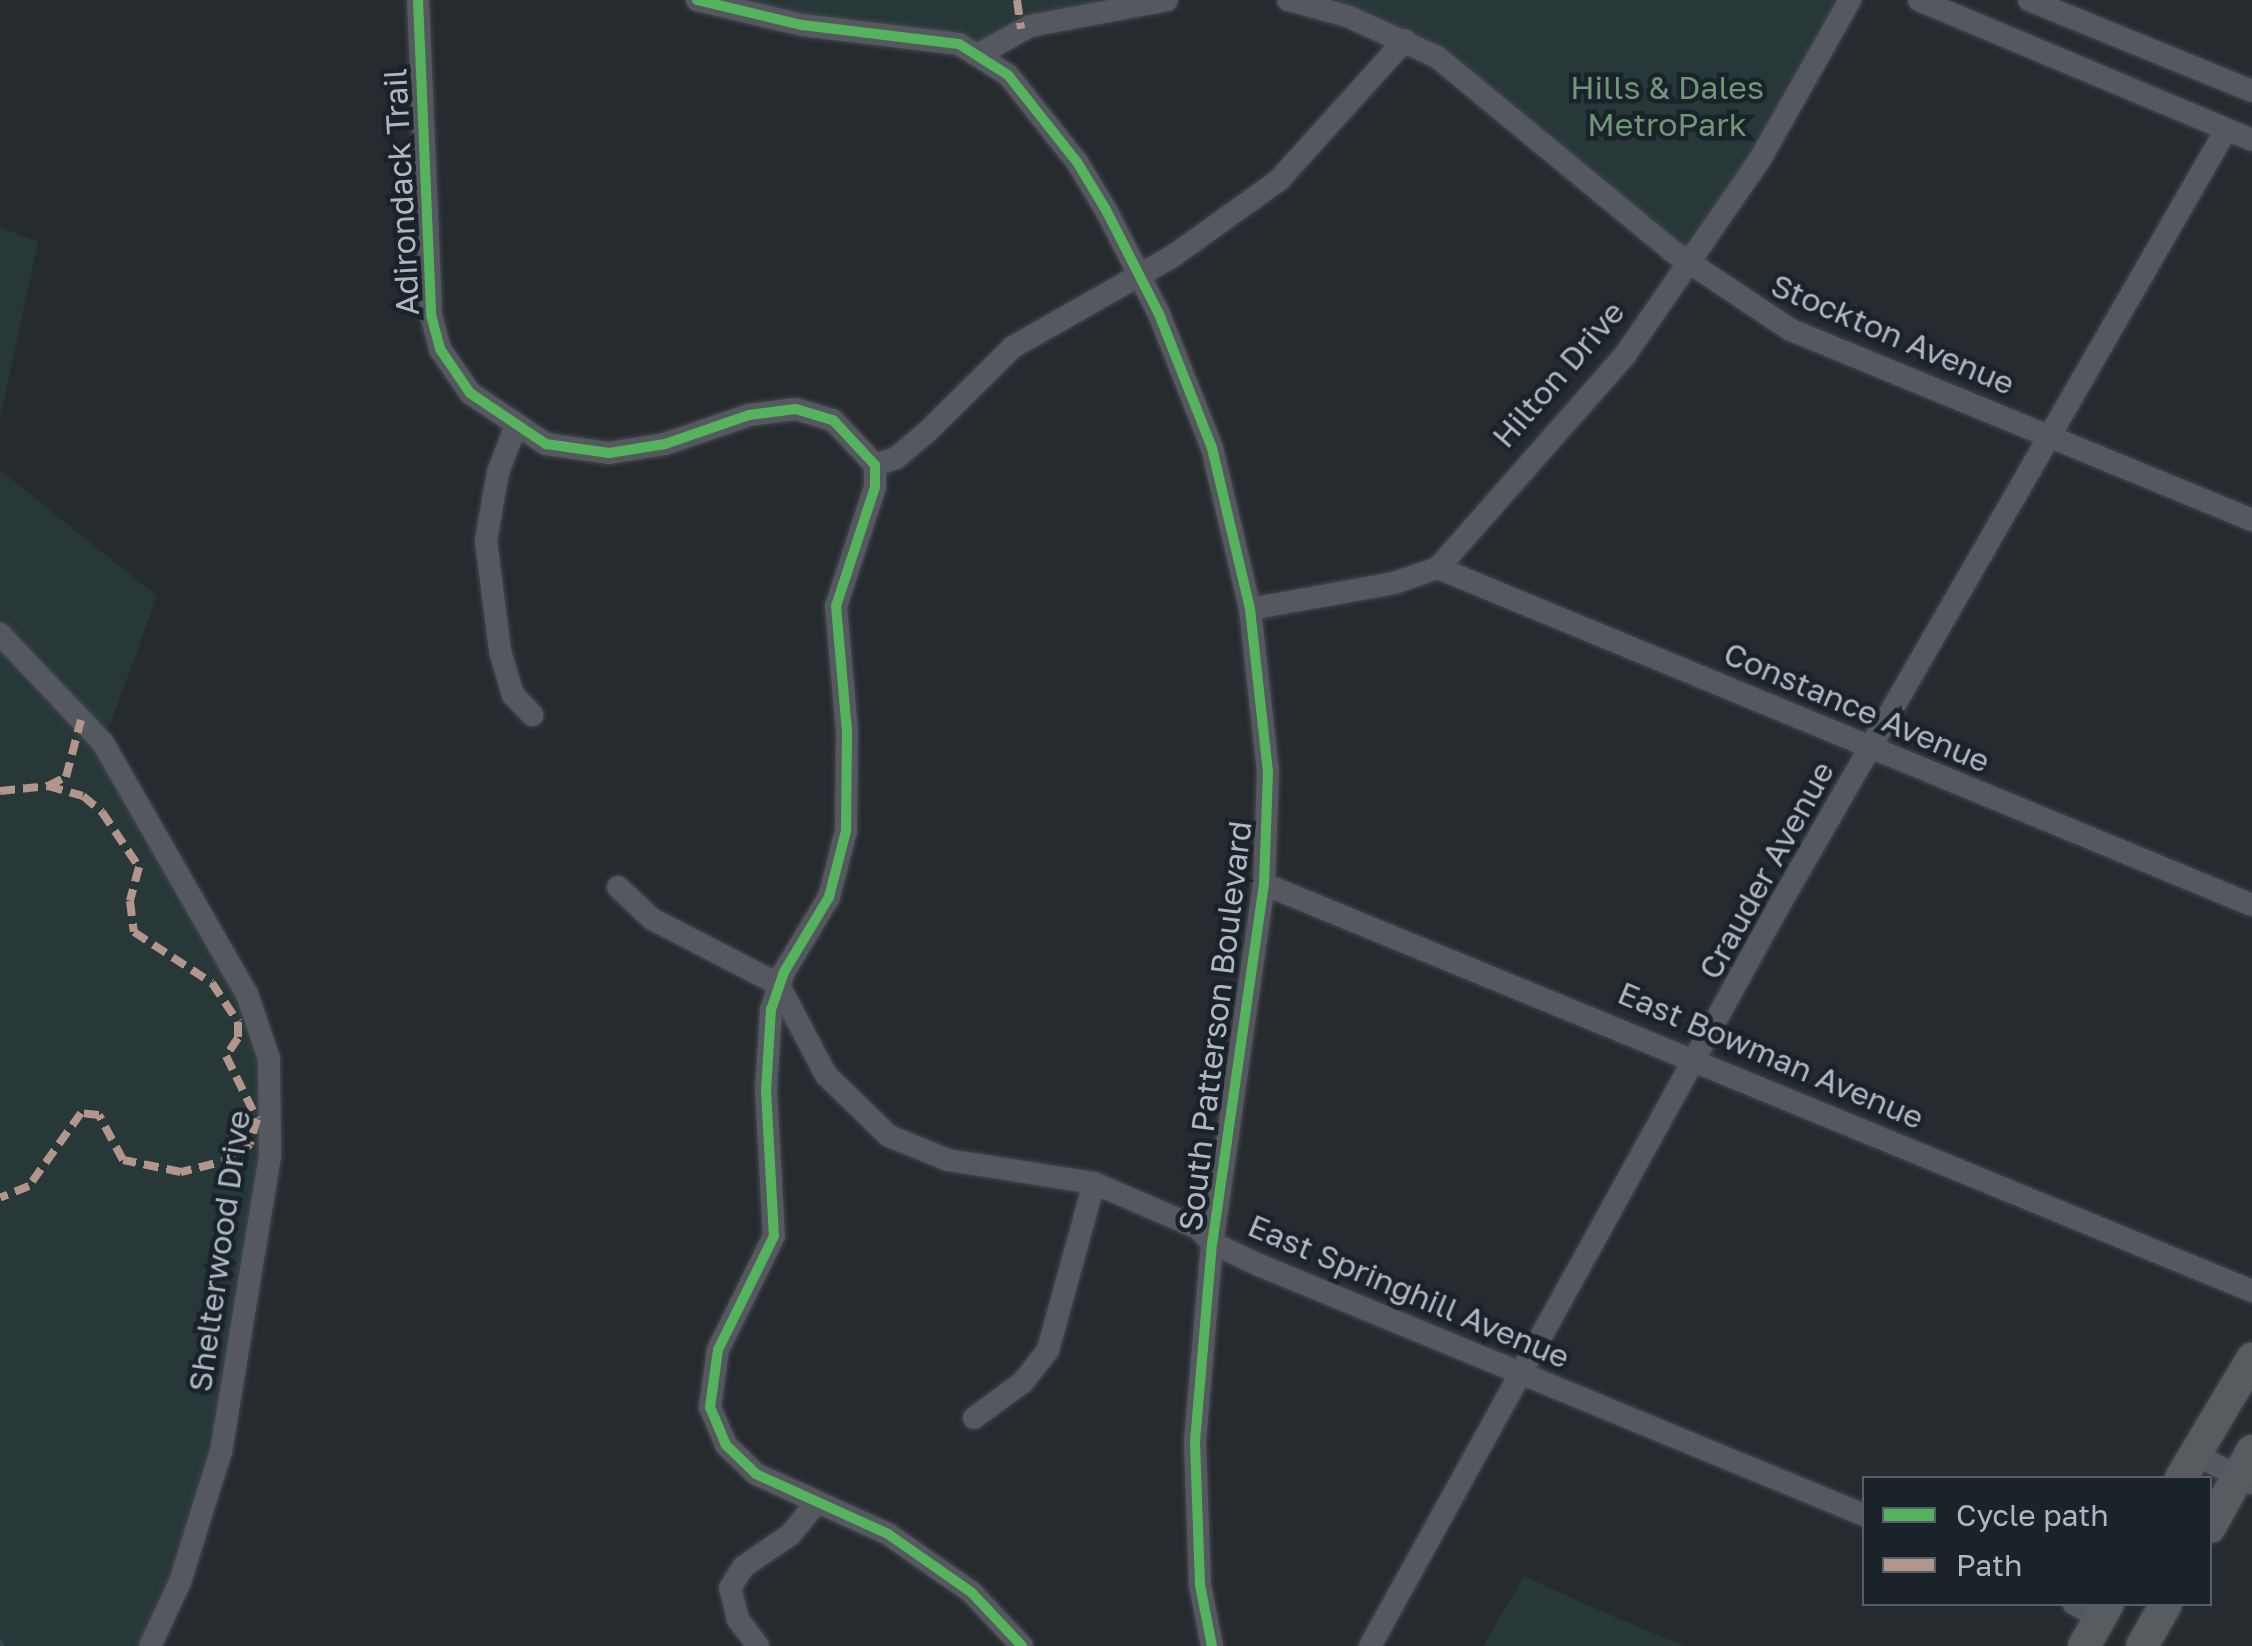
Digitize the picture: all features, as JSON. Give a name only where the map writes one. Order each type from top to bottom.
[{"type":"main road","points":[[2188,1466],[2252,1359]]},
{"type":"main road","points":[[2212,1524],[2248,1470]]},
{"type":"main road","points":[[2142,1646],[2165,1606]]},
{"type":"main road","points":[[2084,1646],[2094,1608]]},
{"type":"street","name":"Adirondack Trail","points":[[418,0],[435,332],[470,393],[515,428],[546,444],[609,453],[665,444],[749,414],[796,409],[834,420],[875,466]]},
{"type":"street","name":"South Patterson Boulevard","points":[[697,0],[802,24],[932,39],[979,54],[1008,76],[1077,162],[1139,275],[1212,448],[1250,609],[1268,771],[1264,884],[1212,1243],[1195,1515],[1212,1646]]},
{"type":"street","points":[[979,54],[1030,26],[1168,0]]},
{"type":"street","name":"Stockton Avenue","points":[[1288,0],[1404,40],[1507,109],[1687,262],[1791,330],[2252,520]]},
{"type":"street","name":"Hilton Drive","points":[[1438,568],[1625,355],[1758,161],[1850,0]]},
{"type":"street","points":[[1919,0],[2252,140]]},
{"type":"street","points":[[2029,0],[2252,91]]},
{"type":"street","points":[[1022,1646],[971,1592],[888,1534],[814,1506],[740,1461],[715,1428],[710,1407],[718,1350],[774,1236],[766,1054],[778,984],[829,897],[846,831],[847,733],[836,606],[875,488],[875,466],[926,434],[1013,348],[1139,275],[1278,180],[1404,40]]},
{"type":"street","name":"Crauder Avenue","points":[[1370,1646],[1698,1060],[1781,902],[2226,130]]},
{"type":"street","points":[[515,428],[498,472],[486,541],[500,651],[513,695],[532,715]]},
{"type":"street","points":[[1250,609],[1394,583],[1438,568]]},
{"type":"street","name":"Constance Avenue","points":[[1438,568],[2252,905]]},
{"type":"street","name":"Shelterwood Drive","points":[[0,634],[103,744],[239,979],[269,1060],[270,1156],[221,1451],[180,1582],[150,1646]]},
{"type":"street","name":"East Bowman Avenue","points":[[1264,884],[2252,1291]]},
{"type":"street","points":[[618,887],[652,919],[778,984]]},
{"type":"street","name":"East Springhill Avenue","points":[[778,984],[826,1076],[889,1136],[948,1160],[1094,1183],[1198,1228],[1212,1243],[1862,1514]]},
{"type":"street","points":[[974,1418],[1023,1382],[1048,1350],[1094,1183]]},
{"type":"street","points":[[2188,1466],[2248,1470]]},
{"type":"street","points":[[758,1646],[738,1620],[730,1588],[743,1568],[791,1534],[814,1506]]},
{"type":"green space","points":[[697,0],[1167,0],[1118,8],[979,54]]},
{"type":"green space","name":"Hills & Dales MetroPark","points":[[1288,0],[1850,0],[1687,262],[1437,57]]},
{"type":"green space","points":[[0,227],[38,242],[0,418]]},
{"type":"green space","points":[[0,470],[157,596],[103,744],[222,948],[272,1082],[221,1451],[150,1646],[0,1646]]},
{"type":"green space","points":[[1524,1576],[1587,1605],[1684,1646],[1483,1646]]},
{"type":"marked path","points":[[1017,0],[1021,29]]},
{"type":"marked path","points":[[48,786],[66,777],[81,720]]},
{"type":"marked path","points":[[0,791],[48,786],[83,796],[102,812],[139,867],[130,901],[134,932],[212,983],[238,1022],[238,1038],[226,1056],[257,1119],[250,1144],[236,1158],[181,1172],[123,1160],[99,1115],[81,1113],[29,1186],[0,1198]]},
{"type":"cycle path","points":[[418,0],[431,315],[440,349],[470,393],[546,444],[609,453],[665,444],[749,415],[796,409],[833,420],[875,465],[875,487],[836,606],[847,733],[846,831],[829,897],[784,972],[771,1009],[766,1090],[774,1236],[718,1350],[710,1407],[726,1445],[756,1474],[888,1534],[971,1592],[1022,1646]]},
{"type":"cycle path","points":[[697,0],[802,25],[959,44],[1008,75],[1077,162],[1106,210],[1159,314],[1212,448],[1250,609],[1268,771],[1264,884],[1212,1243],[1195,1442],[1200,1585],[1212,1646]]}]
